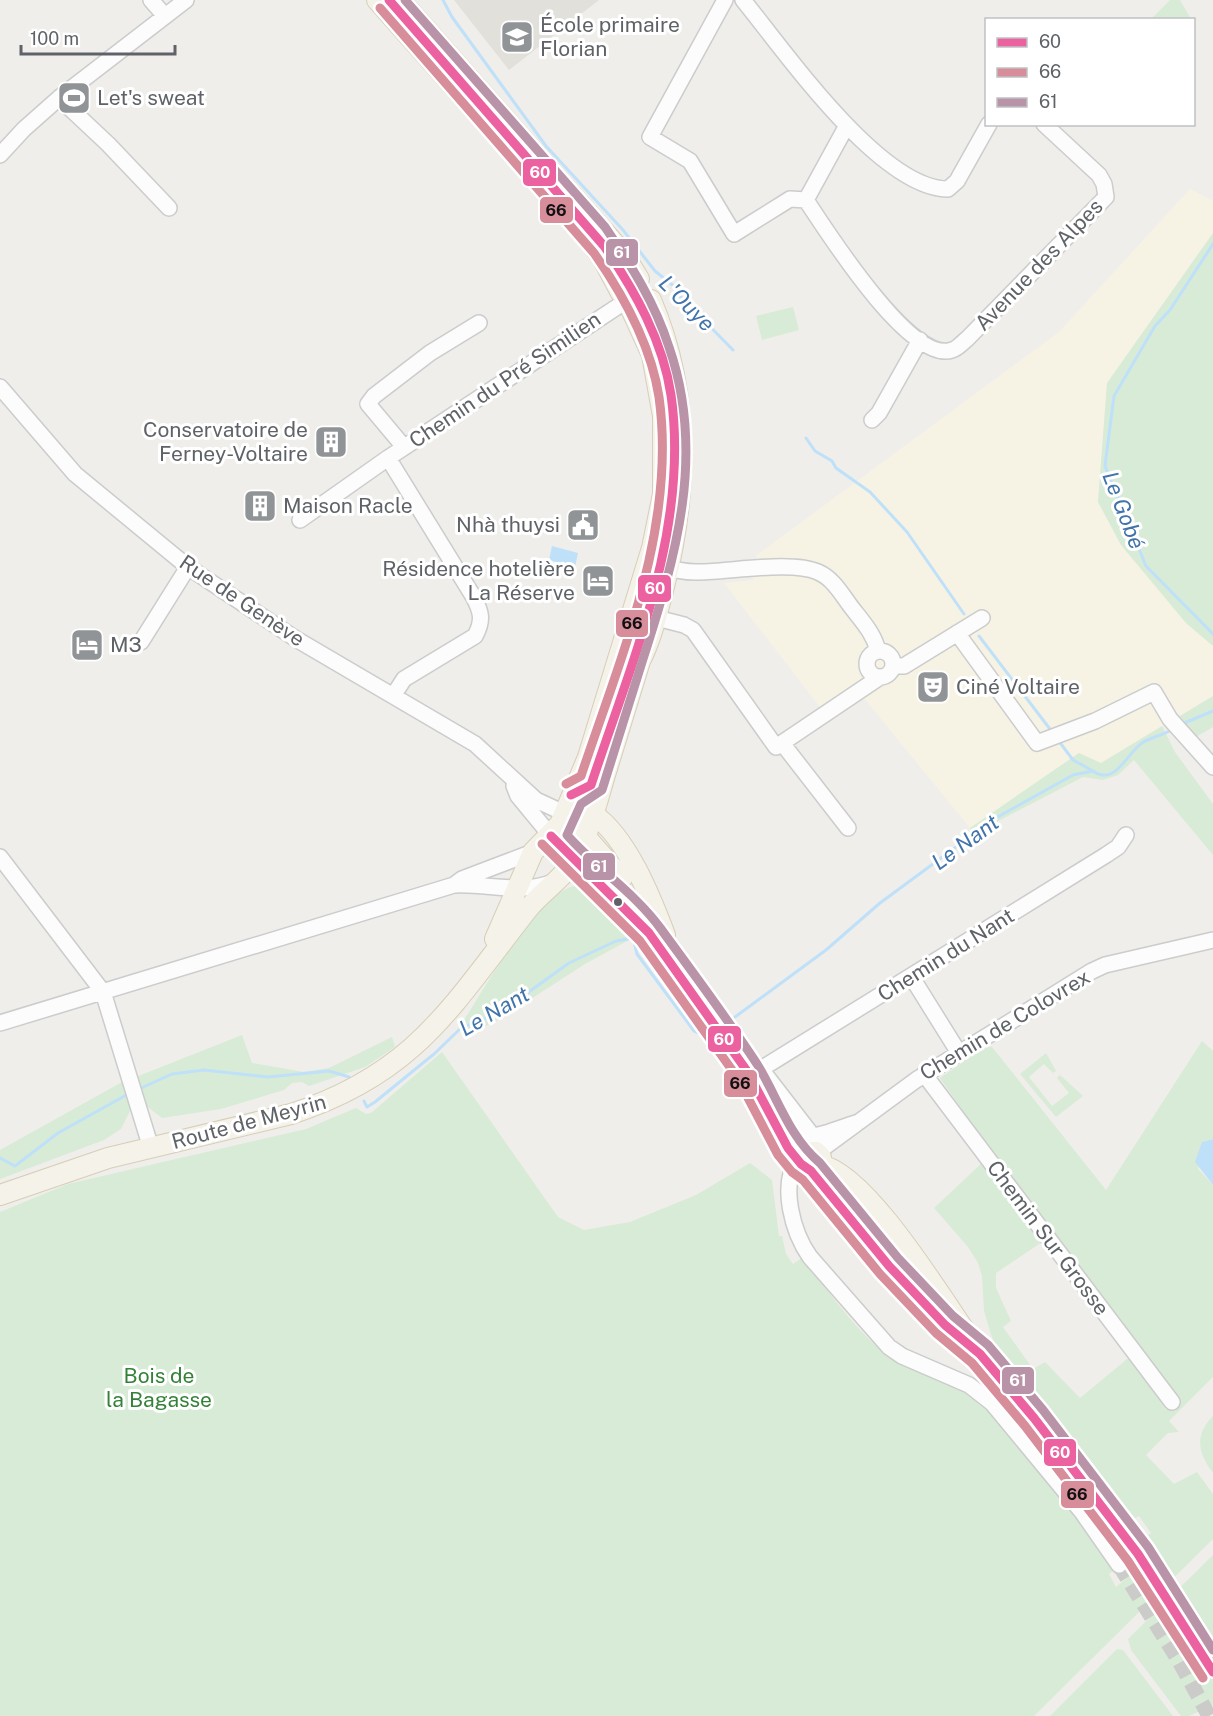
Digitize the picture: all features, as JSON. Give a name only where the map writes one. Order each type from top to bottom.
[{"type":"main road","name":"Route de Meyrin","points":[[377,0],[584,233],[603,259],[652,355],[659,385],[665,440],[663,494],[649,563],[588,757],[564,813],[551,836],[533,852],[486,961]]},
{"type":"main road","points":[[400,0],[623,252],[639,279],[651,288],[651,300],[642,309],[625,302],[625,284],[639,279]]},
{"type":"main road","name":"Route de Meyrin","points":[[0,1195],[70,1170],[291,1114],[321,1104],[367,1083],[427,1036],[532,904],[575,859],[593,814],[656,618],[680,501],[683,442],[672,364],[651,300]]},
{"type":"main road","points":[[564,813],[637,895],[761,1070],[779,1103],[788,1129],[811,1160]]},
{"type":"main road","points":[[593,814],[608,827],[645,882],[665,935]]},
{"type":"main road","points":[[551,836],[575,859],[602,871],[620,890],[747,1071],[788,1148],[831,1167],[847,1178],[900,1238],[923,1267],[980,1354],[1085,1484],[1138,1554]]},
{"type":"street","points":[[151,0],[165,16]]},
{"type":"street","points":[[0,155],[24,129],[59,98],[186,0]]},
{"type":"street","points":[[725,0],[650,137],[690,161],[734,234],[790,199],[806,200],[846,127]]},
{"type":"street","points":[[743,0],[846,127],[876,154],[925,184],[937,189],[948,189],[957,181],[988,126]]},
{"type":"street","points":[[59,98],[108,144],[169,208]]},
{"type":"street","name":"Avenue des Alpes","points":[[806,200],[897,324],[936,350],[952,351],[967,339],[1106,197],[1104,184],[1099,176],[1046,126]]},
{"type":"street","name":"Chemin du Pré Similien","points":[[300,520],[404,447],[625,302]]},
{"type":"street","points":[[404,447],[368,404],[374,396],[430,353],[479,323]]},
{"type":"street","points":[[872,420],[879,413],[920,340]]},
{"type":"street","name":"Rue de Genève","points":[[0,387],[75,474],[188,567],[290,635],[475,744],[536,800],[564,813]]},
{"type":"street","points":[[388,458],[473,596],[482,617],[481,625],[475,636],[404,679],[393,696]]},
{"type":"street","points":[[649,563],[699,572],[773,567],[809,568],[830,579],[874,637],[878,651]]},
{"type":"street","points":[[141,642],[188,567]]},
{"type":"street","points":[[633,612],[684,625],[693,630],[779,745],[848,828]]},
{"type":"street","points":[[894,666],[904,666],[982,618]]},
{"type":"street","points":[[957,633],[1037,743],[1055,738],[1154,692],[1170,719],[1213,767]]},
{"type":"street","points":[[880,677],[872,675],[867,664],[869,657],[878,651],[889,654],[894,666]]},
{"type":"street","points":[[779,745],[880,677],[888,675],[894,666]]},
{"type":"street","name":"Rue de Genève","points":[[512,780],[518,796],[551,836]]},
{"type":"street","name":"Chemin du Nant","points":[[761,1070],[1106,855],[1118,847],[1126,835]]},
{"type":"street","points":[[454,885],[462,879],[533,852]]},
{"type":"street","points":[[0,857],[103,992],[151,1148]]},
{"type":"street","points":[[0,1023],[454,885],[536,888],[557,880]]},
{"type":"street","name":"Chemin de Colovrex","points":[[811,1160],[924,1074],[1092,971],[1105,965],[1213,940]]},
{"type":"street","points":[[911,976],[959,1053]]},
{"type":"street","points":[[761,1070],[812,1135],[823,1135],[833,1128],[858,1122]]},
{"type":"street","name":"Chemin Sur Grosse","points":[[924,1074],[1172,1402]]},
{"type":"street","points":[[811,1160],[790,1176],[793,1216],[800,1241],[810,1257],[889,1347],[911,1360],[969,1385],[992,1403],[1067,1493],[1119,1565]]},
{"type":"shaded area","name":"École primaire Florian","points":[[454,0],[599,0],[509,70]]},
{"type":"shaded area","points":[[1190,189],[1213,201],[1213,233],[1107,383],[1098,502],[1121,545],[1186,623],[1213,646],[1213,696],[1101,763],[1079,753],[970,828],[864,698],[830,720],[724,583],[753,580],[757,555],[1059,332]]},
{"type":"green space","points":[[1170,0],[1180,0],[1190,18],[1152,18]]},
{"type":"green space","points":[[1213,233],[1213,646],[1186,623],[1121,545],[1098,502],[1107,383]]},
{"type":"green space","points":[[793,307],[799,330],[762,340],[756,316]]},
{"type":"green space","points":[[1213,696],[1213,727],[1196,737],[1180,716]]},
{"type":"green space","points":[[1162,726],[1175,752],[1213,804],[1213,855],[1134,760],[1118,775],[1103,780],[1083,777],[985,828],[976,837],[970,828],[1079,753],[1101,763]]},
{"type":"green space","points":[[578,885],[602,895],[631,925],[629,940],[585,964],[500,1019],[466,1036],[461,1033],[462,1023],[498,965],[529,922],[562,891]]},
{"type":"green space","points":[[242,1035],[252,1063],[304,1072],[329,1068],[392,1037],[395,1047],[365,1067],[309,1086],[302,1082],[292,1083],[284,1090],[221,1109],[162,1118],[144,1104],[136,1077]]},
{"type":"green space","name":"Bois de la Bagasse","points":[[1202,1041],[1213,1051],[1213,1139],[1202,1142],[1198,1169],[1213,1185],[1213,1377],[1169,1421],[1179,1432],[1168,1433],[1146,1455],[1174,1484],[1197,1472],[1213,1494],[1213,1539],[1034,1716],[0,1716],[0,1212],[68,1184],[306,1129],[356,1108],[366,1114],[371,1113],[442,1052],[558,1217],[584,1230],[630,1222],[696,1195],[750,1163],[772,1180],[779,1236],[782,1236],[786,1254],[793,1264],[802,1258],[859,1329],[885,1354],[909,1368],[963,1390],[983,1402],[1067,1505],[1113,1571],[1109,1574],[1116,1587],[1155,1555],[1150,1550],[1155,1546],[1148,1535],[1151,1533],[1139,1516],[1133,1519],[1128,1516],[1105,1485],[1107,1484],[993,1341],[984,1311],[982,1276],[978,1263],[968,1247],[934,1208],[983,1162],[1045,1240],[996,1273],[996,1288],[1011,1321],[1003,1327],[1033,1369],[1045,1362],[1080,1398],[1132,1355],[1166,1410],[1177,1399],[987,1146],[940,1078],[986,1046],[992,1047],[1106,1190]]},
{"type":"green space","points":[[1046,1053],[1056,1071],[1053,1073],[1044,1064],[1029,1077],[1052,1106],[1069,1093],[1057,1078],[1060,1075],[1083,1096],[1056,1117],[1020,1074]]},
{"type":"green space","points":[[122,1082],[131,1109],[121,1129],[104,1140],[0,1179],[0,1150]]},
{"type":"green space","points":[[1213,1416],[1213,1473],[1204,1458],[1200,1444],[1203,1430]]},
{"type":"green space","points":[[1213,1555],[1213,1705],[1189,1716],[1181,1716],[1131,1650],[1128,1639]]},
{"type":"green space","points":[[1117,1649],[1123,1650],[1173,1716],[1050,1716]]},
{"type":"water","points":[[552,546],[578,553],[575,567],[549,560]]},
{"type":"water","points":[[1213,1139],[1213,1185],[1195,1162],[1202,1142]]},
{"type":"waterway","name":"L'Ouye","points":[[443,0],[452,17],[546,146],[623,230],[655,271],[676,288],[678,294],[733,350]]},
{"type":"waterway","name":"Le Gobé","points":[[1213,244],[1170,310],[1155,326],[1114,396],[1105,466],[1146,566],[1213,634]]},
{"type":"waterway","name":"L'Ouye","points":[[806,438],[815,451],[832,461],[836,468],[870,492],[907,532],[964,614]]},
{"type":"waterway","name":"L'Ouye","points":[[979,636],[1053,733]]},
{"type":"waterway","name":"Le Nant","points":[[1182,724],[1213,711]]},
{"type":"waterway","name":"Le Nant","points":[[735,1017],[826,950],[880,903],[994,819],[1073,775],[1093,771],[1101,775],[1108,775],[1114,772],[1142,743],[1173,729]]},
{"type":"waterway","name":"L'Ouye","points":[[1058,740],[1073,760],[1093,771]]},
{"type":"waterway","name":"Le Nant","points":[[364,1101],[367,1107],[375,1102],[434,1054],[461,1028],[501,1012],[569,963],[616,941],[633,938],[637,954],[694,1031],[699,1033]]},
{"type":"waterway","name":"Le Nant","points":[[139,1089],[172,1074],[204,1070],[268,1077],[329,1071],[349,1077]]},
{"type":"waterway","name":"Le Nant","points":[[0,1158],[15,1166],[58,1133],[130,1093]]},
{"type":"tunnel","points":[[1138,1554],[1213,1672]]},
{"type":"tunnel","points":[[1119,1565],[1179,1661],[1209,1716]]},
{"type":"transit line","name":"60","points":[[389,0],[604,246],[646,317],[662,355],[667,375],[675,445],[672,495],[665,544],[654,593],[591,785],[571,795]]},
{"type":"transit line","name":"61","points":[[405,0],[605,227],[633,270],[657,315],[680,387],[685,426],[686,466],[682,504],[666,582],[602,790],[581,804],[567,835],[627,892],[661,929],[757,1064],[792,1129],[809,1153],[820,1163],[898,1258],[953,1316],[988,1345],[1043,1410],[1148,1547],[1213,1650]]},
{"type":"transit line","name":"66","points":[[380,8],[594,253],[616,286],[635,322],[655,378],[659,397],[662,446],[660,494],[653,542],[628,638],[581,776],[566,784]]},
{"type":"transit line","name":"60","points":[[551,836],[649,933],[747,1071],[788,1148],[801,1164],[811,1171],[889,1266],[945,1325],[980,1354],[1034,1418],[1138,1554],[1213,1672]]},
{"type":"transit line","name":"66","points":[[542,844],[640,941],[737,1077],[778,1155],[792,1172],[803,1180],[880,1274],[936,1333],[972,1363],[1025,1426],[1128,1561],[1203,1678]]},
{"type":"place","name":"École primaire Florian","points":[[517,37]]},
{"type":"place","name":"Let's sweat","points":[[74,98]]},
{"type":"place","name":"Conservatoire de Ferney-Voltaire","points":[[331,442]]},
{"type":"place","name":"Maison Racle","points":[[260,506]]},
{"type":"place","name":"Nhà thuysi","points":[[583,525]]},
{"type":"place","name":"Résidence hotelière La Réserve","points":[[598,581]]},
{"type":"place","name":"M3","points":[[87,645]]},
{"type":"place","name":"Ciné Voltaire","points":[[933,687]]}]
